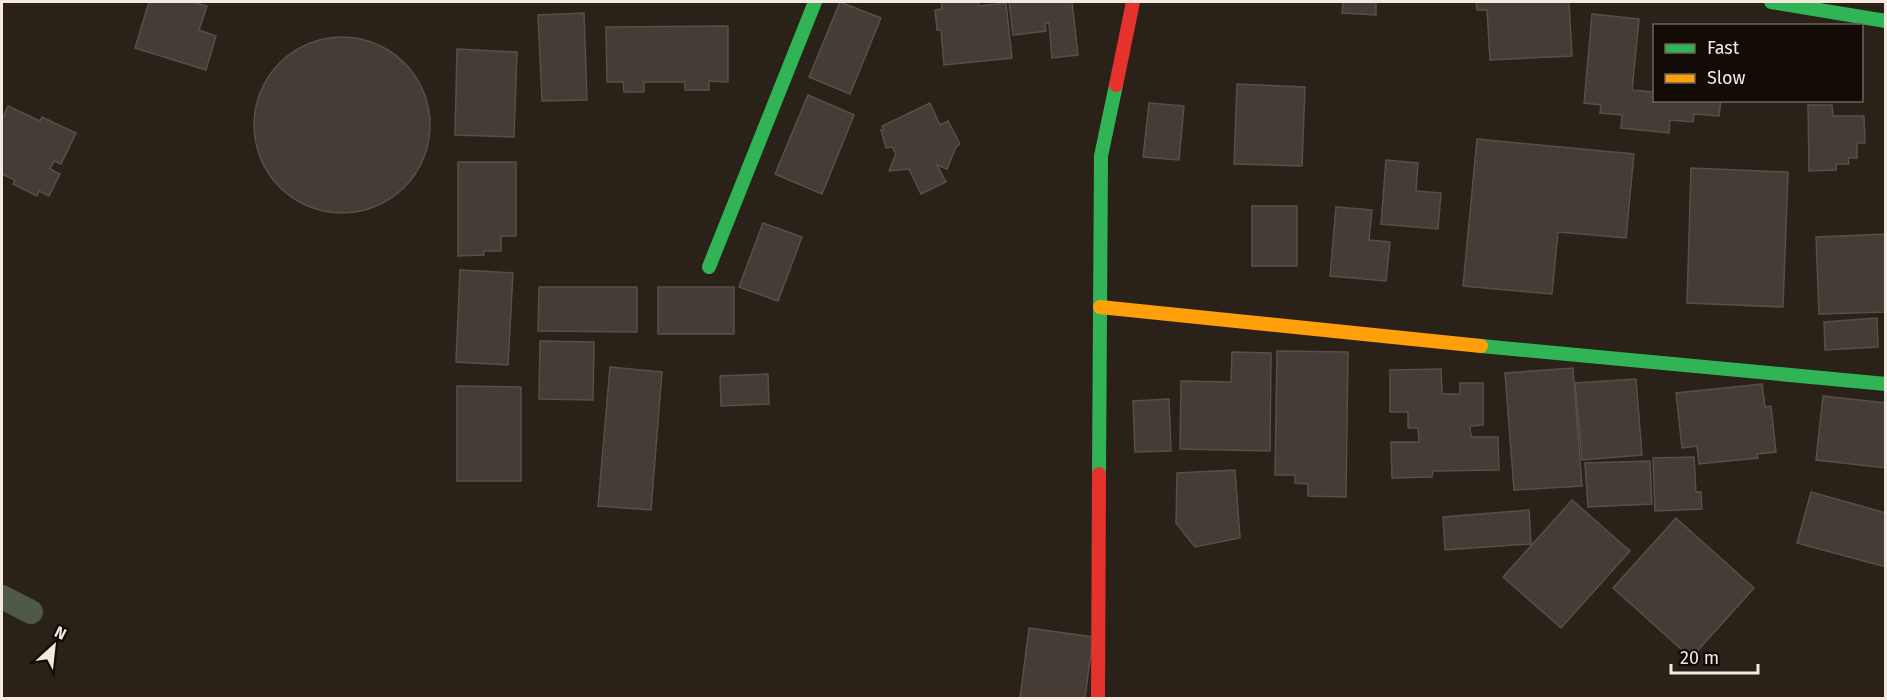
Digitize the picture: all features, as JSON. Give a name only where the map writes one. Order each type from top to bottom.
[{"type":"street","points":[[709,267],[815,2]]},
{"type":"street","points":[[1098,699],[1101,156],[1133,2]]},
{"type":"street","points":[[1771,2],[1886,21]]},
{"type":"street","points":[[1100,307],[1632,362],[1886,384]]},
{"type":"street","points":[[2,597],[31,612]]},
{"type":"building","points":[[149,2],[192,2],[207,6],[199,30],[216,36],[206,70],[135,48]]},
{"type":"building","points":[[840,2],[881,18],[850,94],[809,77]]},
{"type":"building","points":[[941,2],[978,2],[979,6],[1006,3],[1012,58],[944,65],[941,30],[937,30],[935,10],[942,9]]},
{"type":"building","points":[[1009,2],[1072,2],[1078,55],[1052,58],[1049,23],[1045,23],[1046,31],[1013,35]]},
{"type":"building","points":[[1343,2],[1376,2],[1376,15],[1342,13]]},
{"type":"building","points":[[1476,2],[1569,2],[1572,56],[1490,60],[1487,10],[1477,10]]},
{"type":"building","points":[[584,13],[587,100],[542,101],[538,15]]},
{"type":"building","points":[[1592,14],[1639,19],[1632,90],[1653,92],[1653,102],[1721,102],[1719,116],[1694,114],[1693,122],[1670,120],[1669,133],[1621,128],[1622,115],[1600,113],[1601,105],[1584,103]]},
{"type":"building","points":[[728,26],[728,82],[709,81],[709,90],[685,90],[685,82],[644,82],[644,92],[624,92],[623,82],[607,82],[606,27]]},
{"type":"building","points":[[342,37],[375,44],[391,52],[404,63],[415,76],[423,92],[430,125],[423,158],[415,174],[404,187],[391,198],[375,206],[342,213],[309,206],[293,198],[280,187],[269,174],[261,158],[254,125],[261,92],[269,76],[280,63],[293,52],[309,44]]},
{"type":"building","points":[[457,49],[517,52],[514,137],[455,135]]},
{"type":"building","points":[[1237,84],[1305,87],[1302,166],[1234,164]]},
{"type":"building","points":[[808,95],[854,115],[822,194],[775,174]]},
{"type":"building","points":[[930,103],[940,125],[948,121],[960,144],[956,147],[947,169],[937,165],[946,182],[921,194],[909,169],[889,171],[896,154],[892,147],[886,148],[881,130],[884,129],[882,126]]},
{"type":"building","points":[[1149,103],[1184,106],[1179,160],[1143,157]]},
{"type":"building","points":[[1808,105],[1832,105],[1833,116],[1864,116],[1865,143],[1857,143],[1857,158],[1848,158],[1849,164],[1836,164],[1836,170],[1809,171]]},
{"type":"building","points":[[8,106],[40,121],[42,117],[76,133],[61,164],[54,161],[50,169],[60,174],[49,196],[39,191],[37,196],[13,184],[15,180],[2,174],[2,120]]},
{"type":"building","points":[[1477,139],[1634,154],[1626,238],[1558,232],[1552,294],[1463,286]]},
{"type":"building","points":[[1386,160],[1418,163],[1416,191],[1441,193],[1438,229],[1381,224]]},
{"type":"building","points":[[458,162],[516,162],[516,236],[501,236],[501,251],[484,251],[484,255],[458,256]]},
{"type":"building","points":[[1691,168],[1788,172],[1783,307],[1687,303]]},
{"type":"building","points":[[1252,206],[1297,206],[1297,266],[1252,266]]},
{"type":"building","points":[[1336,207],[1372,210],[1369,240],[1390,242],[1386,281],[1330,276]]},
{"type":"building","points":[[763,223],[802,237],[778,301],[739,287]]},
{"type":"building","points":[[1886,234],[1886,312],[1819,314],[1816,237]]},
{"type":"building","points":[[460,270],[513,273],[508,365],[456,362]]},
{"type":"building","points":[[539,287],[637,287],[637,332],[538,331]]},
{"type":"building","points":[[658,287],[734,287],[734,334],[658,334]]},
{"type":"building","points":[[1877,318],[1878,347],[1825,350],[1824,322]]},
{"type":"building","points":[[540,341],[594,342],[593,400],[539,399]]},
{"type":"building","points":[[1277,351],[1348,352],[1346,497],[1308,496],[1308,484],[1295,483],[1295,475],[1275,475]]},
{"type":"building","points":[[1232,352],[1271,353],[1270,451],[1180,449],[1181,381],[1231,382]]},
{"type":"building","points":[[610,367],[662,372],[651,510],[598,506]]},
{"type":"building","points":[[1573,368],[1582,486],[1514,490],[1505,373]]},
{"type":"building","points":[[1441,369],[1442,394],[1460,394],[1460,383],[1483,383],[1483,425],[1470,426],[1471,437],[1498,437],[1499,470],[1433,471],[1432,477],[1392,478],[1391,442],[1419,442],[1418,428],[1408,428],[1408,412],[1390,412],[1390,370]]},
{"type":"building","points":[[768,374],[769,404],[721,406],[720,376]]},
{"type":"building","points":[[1636,379],[1642,455],[1582,460],[1575,383]]},
{"type":"building","points":[[1762,384],[1765,407],[1771,406],[1776,452],[1757,454],[1758,458],[1699,464],[1697,446],[1682,448],[1676,393]]},
{"type":"building","points":[[457,386],[521,387],[521,481],[457,481]]},
{"type":"building","points":[[1823,396],[1886,403],[1886,468],[1816,460]]},
{"type":"building","points":[[1169,399],[1171,451],[1135,452],[1133,401]]},
{"type":"building","points":[[1694,457],[1696,492],[1701,492],[1702,509],[1655,511],[1653,458]]},
{"type":"building","points":[[1650,461],[1652,504],[1588,507],[1585,463]]},
{"type":"building","points":[[1235,470],[1240,538],[1195,547],[1176,523],[1177,473]]},
{"type":"building","points":[[1811,492],[1886,513],[1886,567],[1797,543]]},
{"type":"building","points":[[1572,500],[1630,551],[1561,628],[1503,577]]},
{"type":"building","points":[[1529,510],[1531,544],[1445,550],[1443,517]]},
{"type":"building","points":[[1676,518],[1754,588],[1691,658],[1613,588]]},
{"type":"building","points":[[1029,628],[1093,637],[1085,698],[1020,698]]},
{"type":"traffic: fast","points":[[709,267],[815,2]]},
{"type":"traffic: fast","points":[[1771,2],[1886,21]]},
{"type":"traffic: fast","points":[[1099,474],[1101,156],[1116,85]]},
{"type":"traffic: fast","points":[[1481,346],[1886,384]]},
{"type":"traffic: slow","points":[[1100,307],[1481,346]]},
{"type":"traffic: jam","points":[[1116,85],[1133,2]]},
{"type":"traffic: jam","points":[[1098,698],[1099,474]]}]
